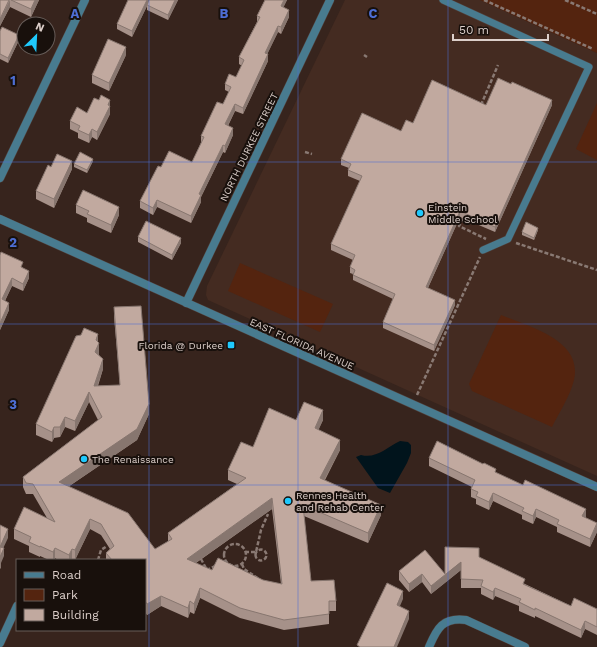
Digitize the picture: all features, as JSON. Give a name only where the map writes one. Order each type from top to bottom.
[{"type":"street","points":[[0,178],[85,0]]},
{"type":"street","name":"NORTH DURKEE STREET","points":[[186,303],[330,0]]},
{"type":"street","name":"EAST FLORIDA AVENUE","points":[[0,219],[597,487]]},
{"type":"street","points":[[0,643],[16,608]]},
{"type":"street","points":[[429,647],[438,628],[451,620],[466,620],[525,647]]},
{"type":"lane","points":[[444,0],[589,67],[508,239],[483,250]]},
{"type":"path","points":[[484,0],[593,49]]},
{"type":"path","points":[[565,0],[597,14]]},
{"type":"path","points":[[364,55],[368,57]]},
{"type":"path","points":[[480,107],[498,65]]},
{"type":"path","points":[[305,152],[312,154]]},
{"type":"path","points":[[463,218],[459,226],[497,244]]},
{"type":"path","points":[[508,239],[530,249],[597,270]]},
{"type":"path","points":[[417,395],[483,250]]},
{"type":"path","points":[[245,552],[256,552],[260,549],[264,550],[266,556],[264,559],[259,560],[256,557],[256,552],[260,530],[268,514]]},
{"type":"path","points":[[201,559],[207,570],[216,565],[226,563],[232,566],[242,564],[246,558],[245,552],[240,545],[232,544],[228,546],[224,556],[226,563]]},
{"type":"path","points":[[98,559],[101,550],[107,546]]},
{"type":"path","points":[[242,564],[244,569],[264,582]]},
{"type":"shaded area","name":"Einstein Middle School","points":[[345,0],[480,0],[597,53],[597,476],[208,300],[206,295],[207,286]]},
{"type":"green space","points":[[480,0],[597,0],[597,53]]},
{"type":"green space","points":[[597,103],[597,160],[576,149]]},
{"type":"green space","points":[[240,263],[333,304],[320,332],[228,291]]},
{"type":"green space","points":[[501,315],[539,330],[552,337],[563,345],[570,355],[575,366],[574,380],[567,398],[552,427],[472,391],[469,384]]},
{"type":"water","points":[[400,441],[408,442],[411,445],[411,453],[390,493],[378,488],[356,457],[361,455],[366,456],[376,454]]},
{"type":"building","points":[[0,0],[9,0],[0,19]]},
{"type":"building","points":[[11,0],[35,0],[31,9]]},
{"type":"building","points":[[128,0],[147,0],[132,31],[117,24]]},
{"type":"building","points":[[149,0],[175,0],[168,15],[147,5]]},
{"type":"building","points":[[265,0],[284,0],[281,6],[289,10],[281,27],[278,26],[265,53],[268,54],[243,108],[235,104],[225,124],[233,128],[199,194],[201,195],[191,216],[157,200],[153,208],[140,201],[158,166],[161,167],[169,151],[192,162],[204,137],[201,136],[217,102],[223,104],[231,87],[225,84],[229,74],[236,77],[244,60],[239,57],[260,17],[257,16]]},
{"type":"building","points":[[2,27],[16,34],[16,41],[8,58],[0,54],[0,31]]},
{"type":"building","points":[[108,39],[126,47],[109,83],[92,75]]},
{"type":"building","points":[[498,78],[511,84],[512,82],[552,100],[495,227],[460,211],[426,287],[455,300],[434,345],[383,322],[395,294],[353,275],[355,270],[350,267],[355,255],[331,244],[362,176],[348,170],[351,164],[341,159],[362,113],[401,131],[406,120],[413,123],[432,80],[486,105]]},
{"type":"building","points":[[101,95],[110,100],[108,105],[110,106],[97,132],[92,129],[89,135],[78,130],[80,126],[70,121],[77,107],[87,113],[94,98],[99,100]]},
{"type":"building","points":[[80,152],[93,159],[87,170],[74,164]]},
{"type":"building","points":[[57,154],[72,161],[54,199],[36,191],[48,165],[51,167]]},
{"type":"building","points":[[83,190],[119,207],[111,225],[87,214],[89,211],[76,205]]},
{"type":"building","points":[[146,221],[181,238],[172,255],[138,237]]},
{"type":"building","points":[[526,222],[538,228],[534,238],[522,232]]},
{"type":"building","points":[[1,252],[23,262],[21,267],[29,271],[23,284],[12,278],[2,299],[9,303],[0,323],[0,255]]},
{"type":"building","points":[[141,306],[149,404],[137,429],[59,482],[128,513],[155,549],[172,539],[168,533],[246,478],[228,470],[241,442],[253,447],[269,408],[296,420],[304,402],[323,410],[315,428],[340,440],[320,478],[381,505],[368,533],[303,505],[311,581],[334,580],[336,601],[329,601],[329,614],[284,620],[240,608],[200,588],[194,604],[190,601],[188,608],[161,596],[147,604],[146,559],[111,559],[106,553],[114,546],[101,524],[90,519],[75,550],[72,549],[69,555],[55,548],[53,552],[29,542],[31,537],[14,529],[24,507],[55,522],[33,484],[26,483],[23,477],[102,417],[89,392],[75,421],[65,417],[60,427],[54,427],[52,432],[36,424],[76,336],[81,335],[84,328],[98,334],[96,340],[99,343],[95,352],[103,359],[94,386],[120,385],[114,307]],"holes":[[[272,498],[282,584],[263,580],[218,558],[212,570],[187,559]]]},
{"type":"building","points":[[437,441],[496,469],[495,472],[523,485],[525,480],[586,509],[582,516],[597,523],[590,539],[557,524],[559,520],[536,509],[533,516],[522,511],[524,508],[493,493],[489,502],[476,496],[478,492],[471,489],[475,480],[429,458]]},
{"type":"building","points":[[0,525],[8,529],[0,547]]},
{"type":"building","points":[[0,547],[4,548],[0,557]]},
{"type":"building","points":[[445,547],[479,548],[479,557],[525,579],[523,584],[571,606],[574,598],[597,609],[597,627],[585,621],[581,630],[519,602],[521,599],[495,588],[493,592],[481,586],[483,580],[461,579],[461,562],[431,586],[422,574],[409,584],[399,571],[425,550],[445,574]]},
{"type":"building","points":[[387,583],[403,591],[397,605],[409,611],[394,647],[360,647],[357,645]]},
{"type":"place","name":"Einstein Middle School","points":[[420,213]]},
{"type":"place","name":"Florida @ Durkee","points":[[231,345]]},
{"type":"place","name":"The Renaissance","points":[[84,459]]},
{"type":"place","name":"Rennes Health and Rehab Center","points":[[288,501]]}]
